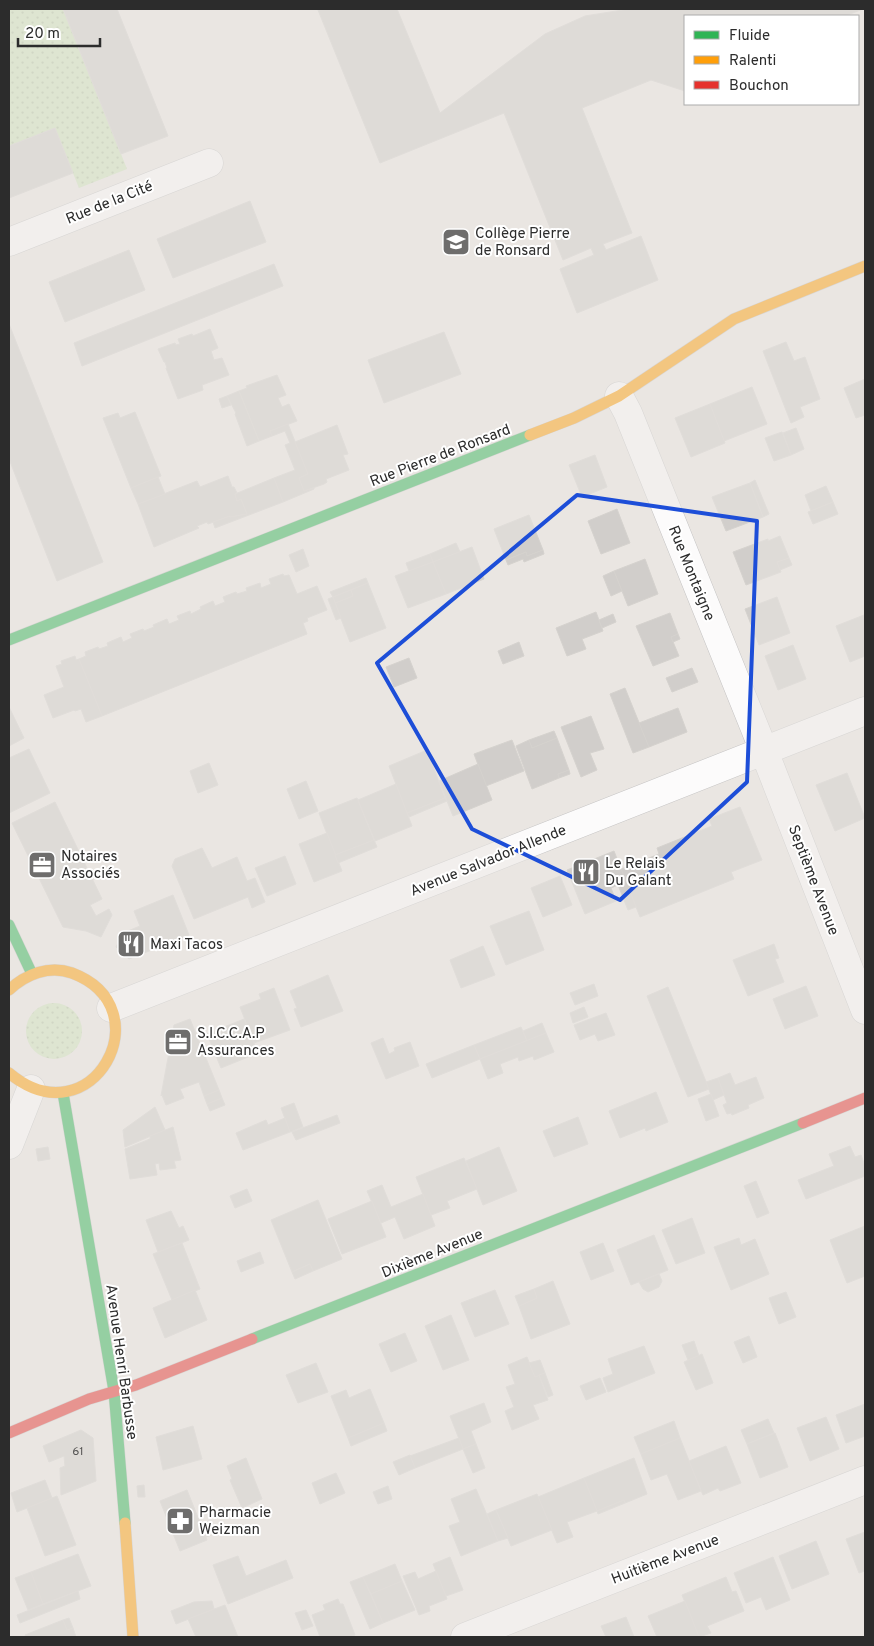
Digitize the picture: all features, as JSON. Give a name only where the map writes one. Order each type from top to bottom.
[{"type":"street","name":"Rue de la Cité","points":[[9,242],[209,163]]},
{"type":"street","name":"Rue Pierre de Ronsard","points":[[9,640],[574,418],[619,396],[734,319],[865,266]]},
{"type":"street","name":"Rue Montaigne","points":[[619,396],[628,413],[764,751]]},
{"type":"street","name":"Avenue Salvador Allende","points":[[111,1008],[865,711]]},
{"type":"street","name":"Septième Avenue","points":[[764,751],[865,1010]]},
{"type":"street","points":[[9,925],[32,974]]},
{"type":"street","points":[[9,990],[32,974],[47,970],[63,971],[78,975],[92,983],[103,994],[111,1008],[116,1026],[114,1044],[108,1062],[96,1076],[81,1087],[63,1093],[52,1094],[31,1089],[17,1081],[9,1073]]},
{"type":"street","points":[[9,1145],[31,1089]]},
{"type":"street","name":"Avenue Henri Barbusse","points":[[63,1093],[114,1391],[122,1474],[133,1637]]},
{"type":"street","name":"Dixième Avenue","points":[[9,1433],[89,1399],[155,1378],[865,1098]]},
{"type":"street","name":"Huitième Avenue","points":[[465,1637],[865,1480]]},
{"type":"highlighted area","points":[[577,495],[757,521],[747,782],[620,900],[472,829],[377,663]]},
{"type":"green space","points":[[9,9],[63,9],[127,169],[79,188],[55,128],[9,146]]},
{"type":"green space","points":[[54,1003],[65,1005],[74,1011],[80,1020],[82,1031],[80,1042],[74,1051],[65,1057],[54,1059],[43,1057],[34,1051],[28,1042],[26,1031],[28,1020],[34,1011],[43,1005]]},
{"type":"building","points":[[63,9],[117,9],[168,136],[121,154]]},
{"type":"building","points":[[397,9],[440,113],[545,34],[585,16],[629,9],[863,9],[848,15],[684,15],[684,91],[651,80],[582,108],[632,233],[603,244],[606,250],[641,236],[658,280],[577,313],[560,269],[594,255],[591,248],[563,260],[504,113],[380,163],[318,10]]},
{"type":"building","points":[[55,128],[73,173],[9,198],[9,146]]},
{"type":"building","points":[[250,201],[266,242],[173,278],[157,239]]},
{"type":"building","points":[[129,250],[145,290],[65,322],[49,282]]},
{"type":"building","points":[[274,264],[283,286],[82,366],[74,343]]},
{"type":"building","points":[[9,324],[103,562],[57,581],[9,459]]},
{"type":"building","points":[[210,329],[218,348],[211,351],[214,360],[222,358],[229,375],[202,385],[203,390],[178,399],[165,362],[158,349],[175,343],[176,345],[180,344],[178,339],[192,334],[193,336]]},
{"type":"building","points":[[444,332],[461,374],[384,403],[368,360]]},
{"type":"building","points":[[786,342],[794,361],[805,357],[820,399],[800,407],[804,417],[791,423],[763,351]]},
{"type":"building","points":[[277,375],[286,395],[278,398],[282,407],[289,404],[297,421],[270,431],[272,436],[259,441],[239,391],[247,388],[246,386]]},
{"type":"building","points":[[865,379],[865,415],[856,418],[844,388]]},
{"type":"building","points":[[752,387],[767,424],[724,441],[710,404]]},
{"type":"building","points":[[239,391],[259,441],[247,446],[236,413],[227,396]]},
{"type":"building","points":[[227,396],[231,405],[222,408],[219,399]]},
{"type":"building","points":[[710,404],[725,443],[691,457],[675,418]]},
{"type":"building","points":[[135,412],[161,476],[131,488],[103,418],[118,413],[120,418]]},
{"type":"building","points":[[288,424],[308,474],[299,478],[304,491],[314,489],[283,502],[274,478],[295,470],[285,445],[290,443],[285,431],[272,436],[270,431]]},
{"type":"building","points":[[337,425],[348,454],[343,455],[349,470],[326,479],[327,482],[324,484],[304,491],[299,478],[308,474],[295,442]]},
{"type":"building","points":[[796,428],[804,449],[791,455],[783,433]]},
{"type":"building","points":[[782,432],[791,455],[774,461],[765,438]]},
{"type":"building","points":[[595,455],[607,487],[582,497],[569,465]]},
{"type":"building","points":[[228,476],[232,487],[234,487],[237,493],[235,494],[237,501],[241,499],[247,514],[230,516],[208,524],[207,522],[197,526],[199,528],[154,547],[138,504],[197,481],[200,487]]},
{"type":"building","points":[[158,477],[165,494],[138,504],[131,488]]},
{"type":"building","points":[[274,478],[283,502],[215,528],[213,522],[230,516],[247,514],[241,499],[237,501],[235,494]]},
{"type":"building","points":[[755,480],[769,514],[763,517],[750,483]]},
{"type":"building","points":[[750,483],[763,517],[726,531],[712,497]]},
{"type":"building","points":[[826,486],[833,502],[811,511],[805,495]]},
{"type":"building","points":[[833,502],[838,514],[813,524],[808,512]]},
{"type":"building","points":[[617,509],[630,543],[601,554],[588,521]]},
{"type":"building","points":[[529,515],[543,550],[527,556],[526,552],[506,560],[494,529]]},
{"type":"building","points":[[780,536],[789,558],[777,562],[781,572],[746,585],[733,552]]},
{"type":"building","points":[[456,543],[460,552],[433,562],[430,554]]},
{"type":"building","points":[[472,547],[484,579],[446,594],[433,562]]},
{"type":"building","points":[[303,549],[309,566],[296,572],[289,555]]},
{"type":"building","points":[[543,550],[544,554],[524,562],[523,559],[508,565],[506,560],[526,552],[527,556]]},
{"type":"building","points":[[430,554],[433,562],[409,571],[406,563]]},
{"type":"building","points":[[789,558],[792,565],[780,570],[777,562]]},
{"type":"building","points":[[645,559],[658,594],[628,606],[614,571]]},
{"type":"building","points":[[433,562],[446,594],[408,608],[395,576]]},
{"type":"building","points":[[614,571],[622,591],[611,596],[603,576]]},
{"type":"building","points":[[283,574],[284,576],[289,575],[297,594],[317,586],[327,610],[307,618],[308,621],[303,623],[307,634],[102,716],[79,659],[86,656],[85,652],[98,647],[99,649],[108,646],[107,643],[121,637],[123,642],[132,638],[130,634],[154,627],[153,625],[167,619],[169,624],[179,620],[177,616],[190,611],[191,614],[213,601],[215,606],[225,602],[223,597],[236,592],[237,594],[247,591],[246,588],[260,583],[261,588],[271,584],[269,579]]},
{"type":"building","points":[[366,578],[368,583],[333,597],[330,592]]},
{"type":"building","points":[[368,583],[386,628],[350,642],[335,603],[353,596],[351,590]]},
{"type":"building","points":[[351,590],[353,596],[335,603],[333,597]]},
{"type":"building","points":[[333,597],[341,618],[336,620],[328,599]]},
{"type":"building","points":[[777,597],[790,633],[759,645],[745,609]]},
{"type":"building","points":[[596,612],[603,631],[582,639],[586,649],[567,656],[556,628]]},
{"type":"building","points":[[670,613],[678,634],[671,637],[679,656],[653,666],[636,626]]},
{"type":"building","points":[[613,614],[616,622],[602,628],[599,620]]},
{"type":"building","points":[[864,615],[865,656],[850,662],[836,626]]},
{"type":"building","points":[[678,634],[680,639],[673,642],[671,637]]},
{"type":"building","points":[[519,642],[524,656],[503,664],[498,651]]},
{"type":"building","points":[[793,645],[806,679],[778,690],[765,656]]},
{"type":"building","points":[[75,656],[76,660],[79,659],[102,716],[86,722],[81,709],[53,718],[44,695],[64,687],[56,666],[62,664],[61,661]]},
{"type":"building","points":[[409,658],[417,678],[394,687],[386,667]]},
{"type":"building","points":[[692,668],[698,682],[672,692],[666,678]]},
{"type":"building","points":[[625,688],[649,747],[633,753],[610,694]]},
{"type":"building","points":[[9,707],[24,738],[9,746]]},
{"type":"building","points":[[678,708],[687,732],[649,747],[639,723]]},
{"type":"building","points":[[591,716],[604,749],[590,753],[597,770],[581,777],[561,727]]},
{"type":"building","points":[[554,731],[557,738],[532,748],[529,740]]},
{"type":"building","points":[[557,738],[569,770],[558,774],[559,778],[532,789],[516,746],[529,740],[532,748]]},
{"type":"building","points":[[512,740],[524,771],[486,786],[474,754]]},
{"type":"building","points":[[29,749],[50,793],[9,813],[9,758]]},
{"type":"building","points":[[427,750],[445,798],[407,813],[389,766]]},
{"type":"building","points":[[209,763],[218,785],[198,793],[190,771]]},
{"type":"building","points":[[478,764],[492,800],[453,816],[439,781]]},
{"type":"building","points":[[569,770],[570,774],[559,778],[558,774]]},
{"type":"building","points":[[847,773],[865,818],[835,831],[816,785]]},
{"type":"building","points":[[306,781],[318,811],[299,819],[287,789]]},
{"type":"building","points":[[396,784],[412,826],[375,841],[358,800]]},
{"type":"building","points":[[357,798],[374,840],[335,855],[319,813]]},
{"type":"building","points":[[445,798],[447,801],[409,817],[407,813]]},
{"type":"building","points":[[55,802],[102,899],[90,905],[96,916],[109,909],[112,915],[101,937],[86,931],[63,927],[12,823]]},
{"type":"building","points":[[740,807],[762,860],[731,872],[734,879],[640,917],[621,869],[659,854],[657,848],[712,826],[709,819]]},
{"type":"building","points":[[327,833],[342,871],[314,882],[299,844]]},
{"type":"building","points":[[374,840],[377,847],[338,863],[335,855]]},
{"type":"building","points":[[202,848],[212,868],[237,857],[247,881],[255,878],[265,902],[252,908],[248,897],[194,919],[172,866],[175,859]]},
{"type":"building","points":[[614,851],[636,907],[628,910],[618,885],[611,888],[616,901],[585,914],[567,870]]},
{"type":"building","points":[[285,856],[296,884],[267,896],[255,868]]},
{"type":"building","points":[[560,876],[572,905],[543,917],[531,888]]},
{"type":"building","points":[[173,895],[189,935],[129,959],[116,947],[123,933],[140,926],[134,911]]},
{"type":"building","points":[[529,911],[544,950],[506,965],[490,926]]},
{"type":"building","points":[[774,944],[779,958],[775,959],[784,982],[748,996],[733,960]]},
{"type":"building","points":[[483,946],[495,975],[461,988],[450,960]]},
{"type":"building","points":[[328,975],[343,1011],[301,1027],[294,1009],[297,1008],[290,991]]},
{"type":"building","points":[[594,984],[598,996],[575,1005],[570,993]]},
{"type":"building","points":[[806,986],[818,1016],[785,1029],[773,999]]},
{"type":"building","points":[[668,987],[709,1089],[688,1097],[647,996]]},
{"type":"building","points":[[274,988],[290,1030],[254,1043],[240,1007],[261,999],[259,994]]},
{"type":"building","points":[[584,1007],[588,1017],[573,1023],[570,1013]]},
{"type":"building","points":[[606,1013],[615,1035],[598,1041],[595,1034],[580,1040],[574,1025]]},
{"type":"building","points":[[190,1019],[219,1090],[204,1096],[199,1082],[180,1089],[184,1098],[166,1105],[161,1096],[174,1025]]},
{"type":"building","points":[[244,1019],[258,1053],[221,1068],[207,1034]]},
{"type":"building","points":[[542,1023],[546,1033],[527,1041],[523,1031]]},
{"type":"building","points":[[521,1027],[527,1041],[480,1059],[474,1045]]},
{"type":"building","points":[[546,1033],[554,1052],[534,1060],[533,1056],[519,1061],[518,1057],[500,1064],[503,1073],[488,1079],[480,1059]]},
{"type":"building","points":[[383,1038],[389,1054],[395,1051],[394,1048],[410,1042],[419,1066],[386,1079],[371,1043]]},
{"type":"building","points":[[474,1045],[480,1059],[432,1078],[426,1064]]},
{"type":"building","points":[[730,1073],[735,1085],[756,1077],[764,1098],[748,1105],[749,1108],[732,1115],[731,1113],[727,1114],[723,1105],[727,1103],[718,1078]]},
{"type":"building","points":[[718,1078],[724,1095],[713,1100],[706,1082]]},
{"type":"building","points":[[219,1090],[222,1098],[207,1104],[204,1096]]},
{"type":"building","points":[[656,1092],[668,1122],[646,1131],[645,1128],[620,1138],[609,1111]]},
{"type":"building","points":[[711,1094],[719,1116],[706,1121],[698,1099]]},
{"type":"building","points":[[222,1098],[225,1105],[210,1111],[207,1104]]},
{"type":"building","points":[[294,1103],[303,1127],[290,1132],[281,1108]]},
{"type":"building","points":[[155,1107],[165,1130],[125,1147],[123,1130]]},
{"type":"building","points":[[337,1115],[340,1123],[296,1140],[292,1132]]},
{"type":"building","points":[[578,1117],[588,1144],[554,1157],[543,1131]]},
{"type":"building","points":[[285,1118],[290,1132],[243,1150],[236,1133],[266,1120],[268,1125]]},
{"type":"building","points":[[173,1127],[181,1160],[174,1161],[176,1168],[160,1170],[159,1163],[155,1164],[157,1175],[130,1179],[125,1149]]},
{"type":"building","points":[[850,1146],[855,1157],[861,1155],[865,1166],[865,1176],[806,1199],[798,1180],[834,1166],[829,1154]]},
{"type":"building","points":[[48,1147],[50,1159],[38,1161],[36,1149]]},
{"type":"building","points":[[499,1147],[517,1191],[483,1205],[466,1161]]},
{"type":"building","points":[[464,1158],[477,1189],[447,1201],[450,1208],[431,1215],[416,1177]]},
{"type":"building","points":[[756,1181],[769,1213],[757,1218],[744,1186]]},
{"type":"building","points":[[382,1185],[391,1207],[423,1194],[435,1226],[404,1239],[395,1217],[381,1223],[367,1191]]},
{"type":"building","points":[[247,1189],[252,1201],[235,1208],[230,1196]]},
{"type":"building","points":[[318,1200],[342,1259],[313,1271],[310,1264],[292,1272],[271,1220]]},
{"type":"building","points":[[372,1201],[386,1237],[342,1254],[328,1219]]},
{"type":"building","points":[[171,1211],[179,1228],[183,1226],[189,1240],[158,1252],[146,1220]]},
{"type":"building","points":[[692,1218],[705,1253],[676,1264],[662,1230]]},
{"type":"building","points":[[865,1226],[865,1276],[847,1283],[830,1240]]},
{"type":"building","points":[[654,1235],[668,1270],[631,1285],[617,1250]]},
{"type":"building","points":[[739,1238],[741,1245],[755,1239],[769,1274],[731,1290],[714,1247]]},
{"type":"building","points":[[182,1243],[200,1289],[172,1300],[153,1254]]},
{"type":"building","points":[[603,1243],[614,1271],[591,1280],[580,1252]]},
{"type":"building","points":[[260,1252],[264,1263],[241,1272],[237,1261]]},
{"type":"building","points":[[310,1264],[313,1271],[295,1279],[292,1272]]},
{"type":"building","points":[[659,1274],[662,1281],[659,1287],[648,1292],[643,1289],[639,1282]]},
{"type":"building","points":[[553,1281],[570,1324],[531,1339],[519,1306],[537,1298],[534,1289]]},
{"type":"building","points":[[534,1289],[537,1298],[519,1306],[515,1296]]},
{"type":"building","points":[[195,1290],[207,1320],[165,1338],[153,1308]]},
{"type":"building","points":[[495,1290],[509,1324],[475,1337],[461,1303]]},
{"type":"building","points":[[786,1292],[796,1317],[779,1324],[769,1298]]},
{"type":"building","points":[[451,1315],[469,1360],[443,1370],[425,1326]]},
{"type":"building","points":[[405,1333],[417,1361],[391,1372],[379,1344]]},
{"type":"building","points":[[749,1336],[757,1357],[743,1363],[734,1342]]},
{"type":"building","points":[[694,1341],[699,1356],[688,1360],[682,1345]]},
{"type":"building","points":[[644,1346],[655,1373],[608,1392],[603,1378],[613,1374],[608,1359]]},
{"type":"building","points":[[702,1354],[713,1383],[696,1390],[684,1362]]},
{"type":"building","points":[[527,1357],[535,1377],[539,1375],[548,1400],[533,1405],[539,1419],[512,1430],[505,1411],[514,1407],[506,1387],[515,1384],[508,1365]]},
{"type":"building","points":[[540,1360],[545,1373],[535,1377],[529,1363]]},
{"type":"building","points":[[316,1363],[328,1392],[298,1403],[286,1375]]},
{"type":"building","points":[[545,1373],[553,1395],[548,1397],[539,1375]]},
{"type":"building","points":[[600,1378],[606,1392],[586,1400],[580,1386]]},
{"type":"building","points":[[370,1389],[384,1423],[348,1438],[331,1396],[346,1390],[349,1398]]},
{"type":"building","points":[[484,1403],[491,1422],[471,1431],[476,1444],[463,1449],[450,1416]]},
{"type":"building","points":[[865,1404],[865,1436],[846,1443],[836,1415]]},
{"type":"building","points":[[826,1417],[839,1449],[810,1461],[797,1428]]},
{"type":"building","points":[[768,1419],[774,1433],[747,1444],[741,1430]]},
{"type":"building","points":[[674,1421],[680,1438],[641,1454],[634,1437]]},
{"type":"building","points":[[384,1423],[387,1431],[351,1446],[348,1438]]},
{"type":"building","points":[[193,1426],[202,1459],[163,1470],[156,1437]]},
{"type":"building","points":[[81,1430],[93,1438],[96,1481],[61,1495],[60,1468],[65,1466],[64,1456],[49,1462],[43,1446]]},
{"type":"building","points":[[775,1433],[788,1467],[760,1478],[747,1444]]},
{"type":"building","points":[[459,1438],[463,1449],[415,1468],[410,1456]]},
{"type":"building","points":[[680,1438],[701,1491],[678,1500],[667,1474],[651,1480],[641,1454]]},
{"type":"building","points":[[476,1444],[485,1468],[473,1473],[463,1449]]},
{"type":"building","points":[[726,1446],[741,1483],[720,1491],[718,1488],[703,1495],[689,1461]]},
{"type":"building","points":[[410,1455],[415,1468],[399,1475],[393,1462]]},
{"type":"building","points":[[246,1458],[262,1499],[242,1508],[230,1480],[232,1479],[227,1466]]},
{"type":"building","points":[[634,1458],[647,1494],[625,1503],[624,1500],[597,1511],[584,1478]]},
{"type":"building","points":[[336,1473],[345,1493],[320,1504],[312,1483]]},
{"type":"building","points":[[584,1478],[597,1511],[567,1522],[573,1537],[557,1543],[538,1497]]},
{"type":"building","points":[[45,1480],[52,1498],[17,1512],[11,1493]]},
{"type":"building","points":[[144,1485],[145,1497],[138,1497],[137,1486]]},
{"type":"building","points":[[388,1486],[392,1499],[378,1504],[373,1492]]},
{"type":"building","points":[[476,1489],[498,1541],[461,1556],[449,1526],[460,1522],[451,1499]]},
{"type":"building","points":[[187,1490],[207,1540],[180,1551],[160,1501]]},
{"type":"building","points":[[537,1494],[552,1530],[511,1546],[496,1510]]},
{"type":"building","points":[[57,1496],[76,1545],[45,1556],[27,1508]]},
{"type":"building","points":[[624,1500],[625,1503],[598,1514],[597,1511]]},
{"type":"building","points":[[496,1510],[508,1538],[498,1541],[487,1514]]},
{"type":"building","points":[[209,1521],[214,1534],[206,1537],[201,1525]]},
{"type":"building","points":[[865,1532],[865,1571],[859,1573],[846,1539]]},
{"type":"building","points":[[816,1541],[829,1574],[792,1589],[779,1556]]},
{"type":"building","points":[[78,1554],[91,1586],[43,1604],[31,1572]]},
{"type":"building","points":[[238,1556],[246,1576],[286,1560],[293,1578],[228,1604],[213,1565]]},
{"type":"building","points":[[450,1557],[463,1590],[446,1596],[433,1564]]},
{"type":"building","points":[[773,1557],[790,1600],[766,1610],[761,1597],[746,1603],[734,1573]]},
{"type":"building","points":[[395,1564],[402,1581],[371,1594],[363,1577]]},
{"type":"building","points":[[436,1571],[447,1599],[429,1606],[430,1611],[419,1615],[403,1576],[415,1572],[418,1579]]},
{"type":"building","points":[[31,1572],[43,1604],[28,1610],[15,1578]]},
{"type":"building","points":[[363,1577],[383,1623],[370,1629],[350,1582]]},
{"type":"building","points":[[726,1577],[732,1592],[736,1591],[744,1611],[707,1626],[711,1633],[699,1637],[682,1595]]},
{"type":"building","points":[[402,1581],[415,1610],[383,1623],[371,1594]]},
{"type":"building","points":[[78,1591],[80,1599],[20,1623],[17,1615]]},
{"type":"building","points":[[338,1599],[340,1604],[343,1604],[355,1635],[349,1637],[320,1637],[312,1615],[325,1610],[323,1605]]},
{"type":"building","points":[[212,1601],[214,1609],[176,1624],[171,1611],[194,1602]]},
{"type":"building","points":[[685,1601],[699,1637],[657,1637],[648,1616]]},
{"type":"building","points":[[225,1605],[238,1637],[196,1637],[188,1619]]},
{"type":"building","points":[[306,1610],[313,1626],[302,1630],[295,1613]]},
{"type":"building","points":[[626,1617],[634,1637],[606,1637],[601,1626]]},
{"type":"building","points":[[69,1618],[73,1628],[67,1630],[63,1620]]},
{"type":"building","points":[[63,1620],[67,1630],[73,1628],[76,1637],[26,1637],[25,1635]]},
{"type":"traffic: fast","points":[[9,640],[530,435]]},
{"type":"traffic: fast","points":[[9,925],[32,974]]},
{"type":"traffic: fast","points":[[63,1093],[114,1391],[125,1523]]},
{"type":"traffic: fast","points":[[252,1339],[803,1123]]},
{"type":"traffic: slow","points":[[530,435],[574,418],[619,396],[734,319],[865,266]]},
{"type":"traffic: slow","points":[[9,990],[23,979],[38,972],[55,970],[72,973],[99,990],[113,1013],[115,1038],[106,1062],[90,1081],[67,1091],[39,1090],[9,1073]]},
{"type":"traffic: slow","points":[[125,1523],[133,1637]]},
{"type":"traffic: jam","points":[[803,1123],[865,1098]]},
{"type":"traffic: jam","points":[[9,1433],[89,1399],[136,1385],[252,1339]]},
{"type":"place","name":"Collège Pierre de Ronsard","points":[[456,242]]},
{"type":"place","name":"Notaires Associés","points":[[42,865]]},
{"type":"place","name":"Le Relais Du Galant","points":[[586,872]]},
{"type":"place","name":"Maxi Tacos","points":[[131,944]]},
{"type":"place","name":"S.I.C.C.A.P Assurances","points":[[178,1042]]},
{"type":"place","name":"Pharmacie Weizman","points":[[180,1521]]}]
